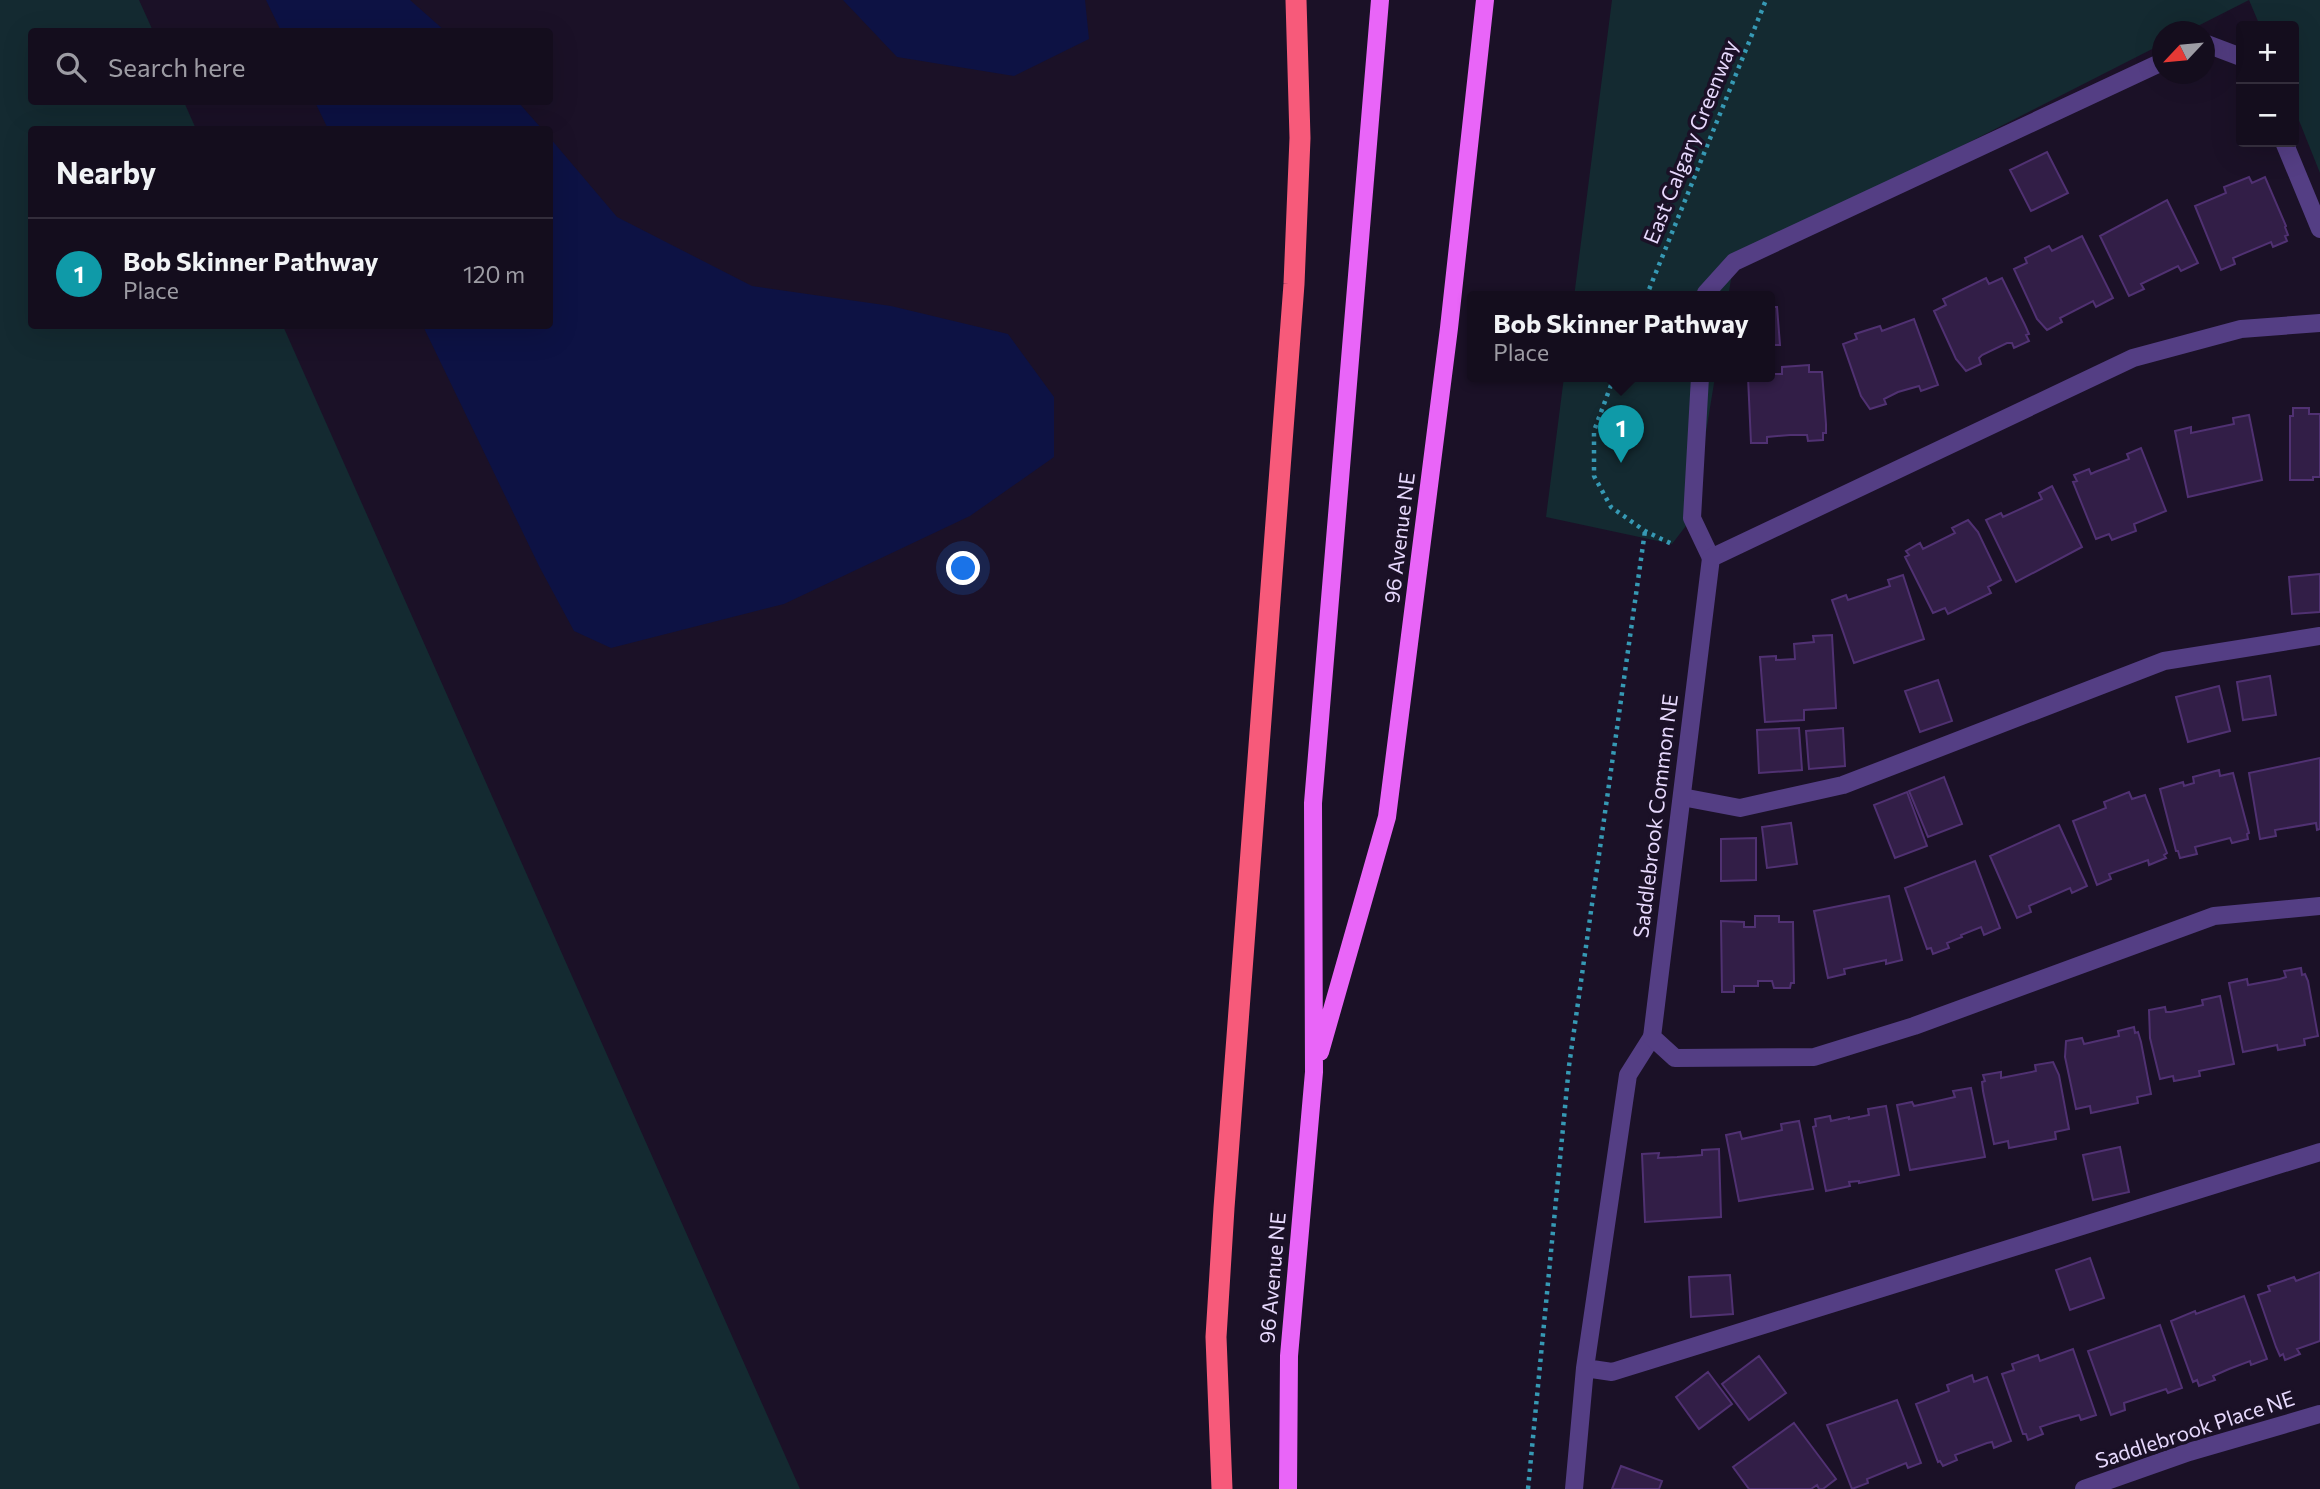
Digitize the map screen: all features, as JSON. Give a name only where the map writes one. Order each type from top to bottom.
[{"type":"highway","points":[[1222,1489],[1216,1337],[1294,284],[1300,138],[1296,0]]},
{"type":"main road","name":"96 Avenue NE","points":[[1287,1489],[1289,1356],[1314,1072],[1313,803],[1380,0]]},
{"type":"main road","name":"96 Avenue NE","points":[[1314,1072],[1387,817],[1449,328],[1485,0]]},
{"type":"street","points":[[2215,47],[2236,55]]},
{"type":"street","points":[[1708,291],[1734,262],[2152,67]]},
{"type":"street","points":[[2286,147],[2320,229]]},
{"type":"street","points":[[1700,382],[1692,518],[1711,558],[2133,358],[2241,329],[2320,323]]},
{"type":"street","name":"Saddlebrook Common NE","points":[[1652,1037],[1711,558]]},
{"type":"street","points":[[1682,797],[1740,808],[1843,785],[2164,661],[2320,636]]},
{"type":"street","points":[[1574,1489],[1584,1368],[1628,1075],[1652,1037],[1675,1058],[1814,1057],[1914,1026],[2214,916],[2320,906]]},
{"type":"street","points":[[1584,1368],[1612,1371],[2320,1152]]},
{"type":"street","name":"Saddlebrook Place NE","points":[[2084,1489],[2189,1452],[2320,1414]]},
{"type":"path","name":"East Calgary Greenway","points":[[1648,291],[1766,0]]},
{"type":"path","points":[[1528,1489],[1569,1066],[1646,531],[1611,507],[1594,475],[1594,431],[1612,382]]},
{"type":"shaded area","points":[[0,0],[139,0],[152,28],[28,28],[28,105],[185,105],[195,126],[28,126],[28,329],[284,329],[800,1489],[0,1489]]},
{"type":"shaded area","points":[[266,0],[410,0],[442,28],[280,28]]},
{"type":"shaded area","points":[[843,0],[1085,0],[1089,39],[1014,76],[897,57]]},
{"type":"shaded area","points":[[1612,0],[2249,0],[2208,21],[2152,21],[2152,49],[1734,262],[1729,291],[1575,291]]},
{"type":"shaded area","points":[[2249,0],[2320,0],[2320,173],[2299,120],[2299,21],[2258,21]]},
{"type":"shaded area","points":[[316,105],[521,105],[539,126],[327,126]]},
{"type":"shaded area","points":[[553,142],[617,217],[752,286],[891,306],[1008,334],[1054,397],[1054,457],[970,516],[784,604],[611,648],[574,631],[539,566],[424,329],[553,329]]},
{"type":"shaded area","points":[[1563,382],[1714,382],[1692,518],[1672,544],[1546,517]]},
{"type":"building","points":[[2047,152],[2068,193],[2031,211],[2010,170]]},
{"type":"building","points":[[2249,177],[2252,183],[2265,177],[2286,226],[2287,241],[2273,247],[2271,242],[2233,258],[2235,264],[2221,270],[2195,206],[2226,193],[2224,187]]},
{"type":"building","points":[[2167,200],[2198,263],[2181,271],[2178,266],[2141,284],[2144,289],[2129,296],[2100,236]]},
{"type":"building","points":[[2082,236],[2113,298],[2096,307],[2093,301],[2060,318],[2062,322],[2047,330],[2037,319],[2014,269],[2027,263],[2025,258],[2049,246],[2052,251]]},
{"type":"building","points":[[1986,278],[1989,284],[2002,278],[2029,334],[2026,335],[2029,341],[2014,348],[2012,343],[2007,343],[1982,355],[1979,358],[1981,364],[1966,371],[1956,359],[1934,311],[1946,305],[1943,299]]},
{"type":"building","points":[[1775,307],[1777,307],[1780,345],[1775,345]]},
{"type":"building","points":[[1914,319],[1938,385],[1921,391],[1919,386],[1898,392],[1884,399],[1886,404],[1870,409],[1861,396],[1843,344],[1857,339],[1855,334],[1880,326],[1882,331]]},
{"type":"building","points":[[1809,365],[1809,372],[1822,372],[1826,424],[1823,440],[1808,441],[1807,435],[1790,435],[1767,437],[1767,443],[1751,443],[1748,382],[1775,382],[1775,374],[1782,374],[1782,367]]},
{"type":"building","points":[[2293,408],[2309,408],[2309,414],[2320,414],[2320,477],[2313,477],[2313,480],[2290,480],[2290,416],[2293,416]]},
{"type":"building","points":[[2249,415],[2262,480],[2188,497],[2175,431],[2191,427],[2191,433],[2234,424],[2233,418]]},
{"type":"building","points":[[2141,448],[2166,511],[2134,524],[2136,531],[2112,540],[2109,534],[2096,539],[2073,482],[2077,481],[2074,475],[2089,469],[2091,474],[2129,459],[2127,454]]},
{"type":"building","points":[[2052,486],[2082,547],[2016,582],[1986,520],[2001,513],[2003,517],[2042,499],[2039,493]]},
{"type":"building","points":[[1968,520],[1978,532],[2001,580],[1988,587],[1991,593],[1948,614],[1945,608],[1933,613],[1905,557],[1909,555],[1906,551],[1920,543],[1923,549],[1955,533],[1952,528]]},
{"type":"building","points":[[2320,574],[2320,612],[2292,614],[2289,577]]},
{"type":"building","points":[[1903,575],[1924,639],[1854,663],[1832,600],[1846,595],[1848,600],[1890,586],[1888,580]]},
{"type":"building","points":[[1832,635],[1836,708],[1804,710],[1804,720],[1765,722],[1760,657],[1795,659],[1794,644],[1814,642],[1813,636]]},
{"type":"building","points":[[2270,676],[2276,715],[2243,720],[2237,682]]},
{"type":"building","points":[[1938,680],[1952,721],[1920,732],[1905,691]]},
{"type":"building","points":[[2219,686],[2230,731],[2188,742],[2176,697]]},
{"type":"building","points":[[1799,728],[1802,770],[1759,773],[1757,730]]},
{"type":"building","points":[[1843,728],[1845,766],[1809,769],[1806,731]]},
{"type":"building","points":[[2320,758],[2320,829],[2317,830],[2316,823],[2275,830],[2276,836],[2260,839],[2249,773]]},
{"type":"building","points":[[2219,770],[2220,776],[2233,773],[2249,833],[2248,839],[2232,843],[2230,838],[2195,847],[2197,854],[2180,858],[2160,789],[2183,782],[2184,786],[2194,783],[2193,777]]},
{"type":"building","points":[[1944,777],[1962,824],[1928,837],[1909,791]]},
{"type":"building","points":[[1907,792],[1927,846],[1895,858],[1874,805]]},
{"type":"building","points":[[2129,792],[2132,799],[2145,795],[2167,853],[2164,855],[2166,858],[2149,865],[2148,860],[2109,874],[2111,879],[2097,885],[2073,821],[2106,808],[2104,802]]},
{"type":"building","points":[[1791,823],[1797,864],[1767,868],[1762,827]]},
{"type":"building","points":[[2059,825],[2087,886],[2072,893],[2070,888],[2031,905],[2031,912],[2017,918],[1990,856]]},
{"type":"building","points":[[1756,838],[1756,880],[1721,881],[1721,839]]},
{"type":"building","points":[[1975,861],[2000,928],[1984,935],[1981,927],[1961,935],[1962,937],[1947,943],[1949,948],[1933,954],[1931,948],[1927,949],[1905,888]]},
{"type":"building","points":[[1889,896],[1902,960],[1886,964],[1886,960],[1844,969],[1845,974],[1828,978],[1814,911]]},
{"type":"building","points":[[1755,916],[1779,916],[1779,922],[1793,922],[1794,983],[1791,983],[1790,988],[1774,988],[1772,981],[1758,981],[1758,986],[1734,986],[1734,992],[1722,992],[1721,921],[1744,922],[1744,927],[1755,927]]},
{"type":"building","points":[[2301,968],[2302,975],[2305,974],[2308,981],[2318,1036],[2304,1039],[2305,1045],[2278,1050],[2277,1045],[2243,1052],[2229,983],[2247,979],[2248,985],[2280,979],[2286,977],[2284,971]]},
{"type":"building","points":[[2220,996],[2234,1064],[2199,1071],[2200,1076],[2174,1081],[2173,1076],[2160,1079],[2150,1038],[2149,1010],[2165,1007],[2166,1012],[2171,1012],[2203,1005],[2202,1000]]},
{"type":"building","points":[[2134,1027],[2141,1042],[2151,1094],[2137,1097],[2138,1103],[2091,1113],[2090,1106],[2076,1109],[2065,1057],[2066,1041],[2082,1038],[2084,1044],[2119,1036],[2118,1031]]},
{"type":"building","points":[[2053,1062],[2059,1075],[2069,1129],[2055,1132],[2056,1139],[2009,1148],[2008,1141],[1994,1144],[1983,1091],[1983,1075],[2001,1072],[2001,1078],[2036,1071],[2035,1065]]},
{"type":"building","points":[[1971,1088],[1985,1157],[1910,1170],[1897,1105],[1912,1102],[1914,1106],[1955,1097],[1953,1091]]},
{"type":"building","points":[[1886,1106],[1899,1175],[1859,1183],[1849,1182],[1850,1186],[1826,1191],[1813,1127],[1816,1126],[1815,1119],[1830,1116],[1831,1121],[1849,1119],[1869,1115],[1868,1109]]},
{"type":"building","points":[[1799,1121],[1813,1189],[1739,1201],[1726,1135],[1740,1132],[1742,1139],[1782,1130],[1781,1124]]},
{"type":"building","points":[[2120,1147],[2129,1192],[2093,1200],[2083,1155]]},
{"type":"building","points":[[1719,1149],[1721,1217],[1645,1222],[1642,1154],[1659,1153],[1658,1158],[1677,1157],[1702,1155],[1702,1150]]},
{"type":"building","points":[[2090,1258],[2104,1298],[2070,1310],[2056,1270]]},
{"type":"building","points":[[2320,1272],[2320,1341],[2297,1349],[2300,1354],[2285,1360],[2276,1347],[2258,1295],[2270,1291],[2268,1286],[2294,1277],[2296,1281]]},
{"type":"building","points":[[1730,1275],[1733,1314],[1691,1317],[1689,1277]]},
{"type":"building","points":[[2244,1296],[2267,1359],[2251,1365],[2250,1361],[2229,1369],[2213,1376],[2215,1380],[2199,1386],[2197,1380],[2193,1382],[2171,1321]]},
{"type":"building","points":[[2160,1325],[2182,1388],[2168,1393],[2166,1389],[2124,1403],[2125,1410],[2111,1415],[2088,1351]]},
{"type":"building","points":[[2073,1349],[2096,1415],[2081,1420],[2079,1415],[2040,1427],[2043,1434],[2028,1440],[2026,1434],[2023,1434],[2002,1374],[2014,1370],[2012,1364],[2038,1355],[2040,1361]]},
{"type":"building","points":[[1759,1356],[1786,1393],[1749,1420],[1722,1384]]},
{"type":"building","points":[[1708,1372],[1732,1404],[1699,1429],[1676,1397]]},
{"type":"building","points":[[1972,1375],[1974,1382],[1987,1377],[2011,1441],[1994,1448],[1992,1442],[1987,1443],[1955,1455],[1957,1460],[1943,1466],[1938,1462],[1916,1404],[1949,1391],[1947,1385]]},
{"type":"building","points":[[1897,1400],[1921,1463],[1908,1468],[1906,1463],[1867,1479],[1868,1483],[1852,1489],[1827,1425]]},
{"type":"building","points":[[1794,1423],[1836,1479],[1823,1489],[1819,1489],[1817,1485],[1811,1489],[1749,1489],[1733,1467]]},
{"type":"building","points":[[1621,1466],[1662,1481],[1659,1489],[1612,1489]]},
{"type":"place","name":"Bob Skinner Pathway","points":[[1621,463]]}]
